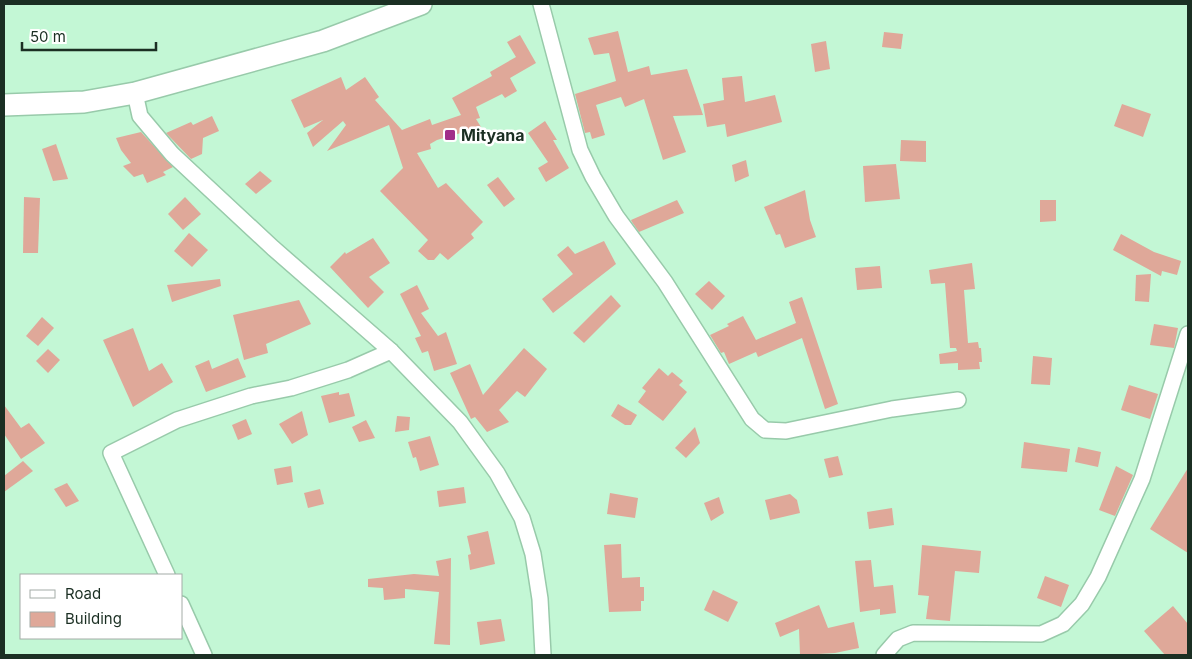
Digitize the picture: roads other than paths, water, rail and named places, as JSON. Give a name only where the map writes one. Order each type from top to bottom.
[{"type":"main road","points":[[4,105],[84,102],[135,93],[323,41],[421,4]]},
{"type":"street","points":[[541,4],[580,150],[592,177],[616,216],[660,275],[752,419],[765,430],[774,432],[804,428],[892,409],[958,400]]},
{"type":"street","points":[[135,93],[140,116],[172,154],[272,248],[391,351],[460,422],[497,473],[522,518],[533,554],[540,599],[543,655]]},
{"type":"street","points":[[884,655],[898,639],[914,633],[949,635],[1041,634],[1063,624],[1082,604],[1098,577],[1142,478],[1188,334]]},
{"type":"street","points":[[167,574],[111,453],[177,420],[251,396],[291,388],[348,370],[391,351]]},
{"type":"street","points":[[182,606],[204,655]]},
{"type":"place","name":"Mityana","points":[[450,135]]}]
